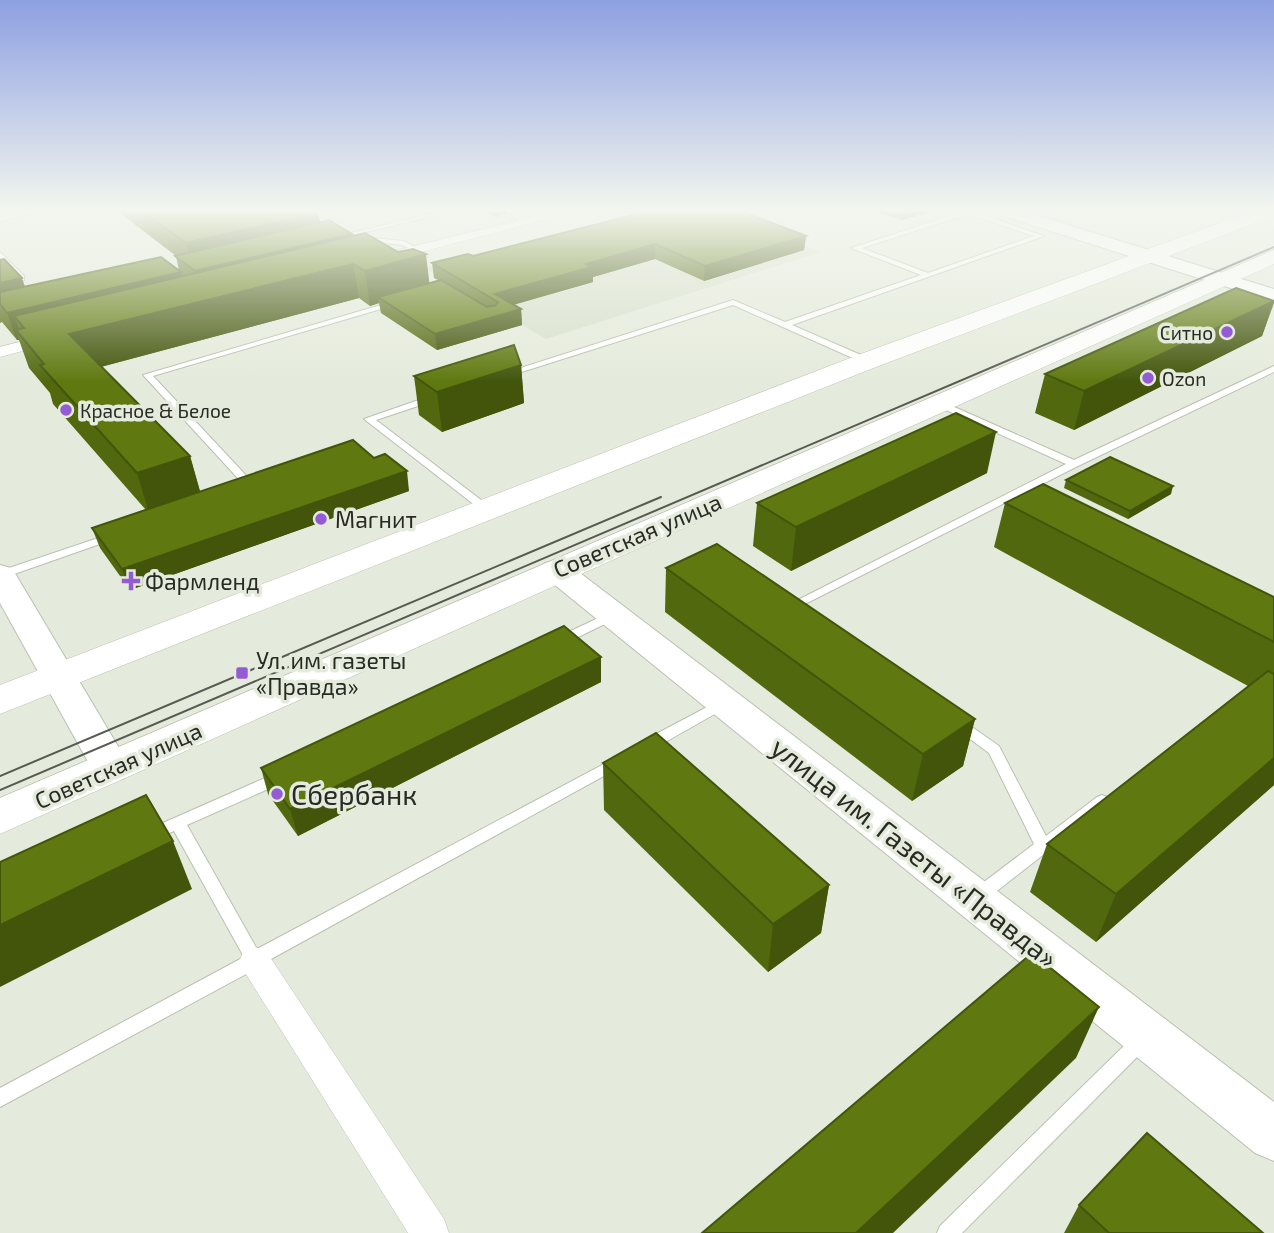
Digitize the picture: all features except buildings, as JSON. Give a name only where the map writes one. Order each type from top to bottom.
[{"type":"main road","points":[[0,700],[867,362],[1119,268]]},
{"type":"main road","name":"Советская улица","points":[[0,817],[1248,268]]},
{"type":"street","points":[[1186,268],[1274,296]]},
{"type":"street","points":[[0,352],[67,335]]},
{"type":"street","name":"улица им. Газеты «Правда»","points":[[556,570],[1274,1135]]},
{"type":"street","points":[[0,575],[111,768]]},
{"type":"street","points":[[255,961],[430,1233]]},
{"type":"lane","points":[[0,284],[21,278],[12,268]]},
{"type":"lane","points":[[907,268],[927,275]]},
{"type":"lane","points":[[785,325],[950,268]]},
{"type":"lane","points":[[239,491],[251,487],[147,375],[406,301]]},
{"type":"lane","points":[[499,377],[733,302],[867,362]]},
{"type":"lane","points":[[816,621],[794,605],[1074,464],[1274,369]]},
{"type":"lane","points":[[447,394],[369,419],[489,511]]},
{"type":"lane","points":[[940,404],[1074,464]]},
{"type":"lane","points":[[1018,492],[1030,498]]},
{"type":"lane","points":[[0,575],[127,531]]},
{"type":"lane","points":[[551,645],[613,615]]},
{"type":"lane","points":[[0,1098],[725,703]]},
{"type":"lane","points":[[950,718],[994,750],[1043,846]]},
{"type":"lane","points":[[140,840],[240,797],[290,772]]},
{"type":"lane","points":[[975,899],[1118,789]]},
{"type":"lane","points":[[177,822],[255,961]]},
{"type":"lane","points":[[947,1233],[1148,1035]]},
{"type":"shaded area","points":[[426,268],[771,268],[546,339]]},
{"type":"tram line","points":[[0,790],[1226,268]]},
{"type":"tram line","points":[[0,776],[661,497]]},
{"type":"place","name":"Ситно","points":[[1227,332]]},
{"type":"place","name":"Ozon","points":[[1148,378]]},
{"type":"place","name":"Красное & Белое","points":[[66,410]]},
{"type":"place","name":"Магнит","points":[[321,519]]},
{"type":"place","name":"Фармленд","points":[[131,581]]},
{"type":"place","name":"Ул. им. газеты «Правда»","points":[[242,673]]},
{"type":"place","name":"Сбербанк","points":[[277,794]]}]
